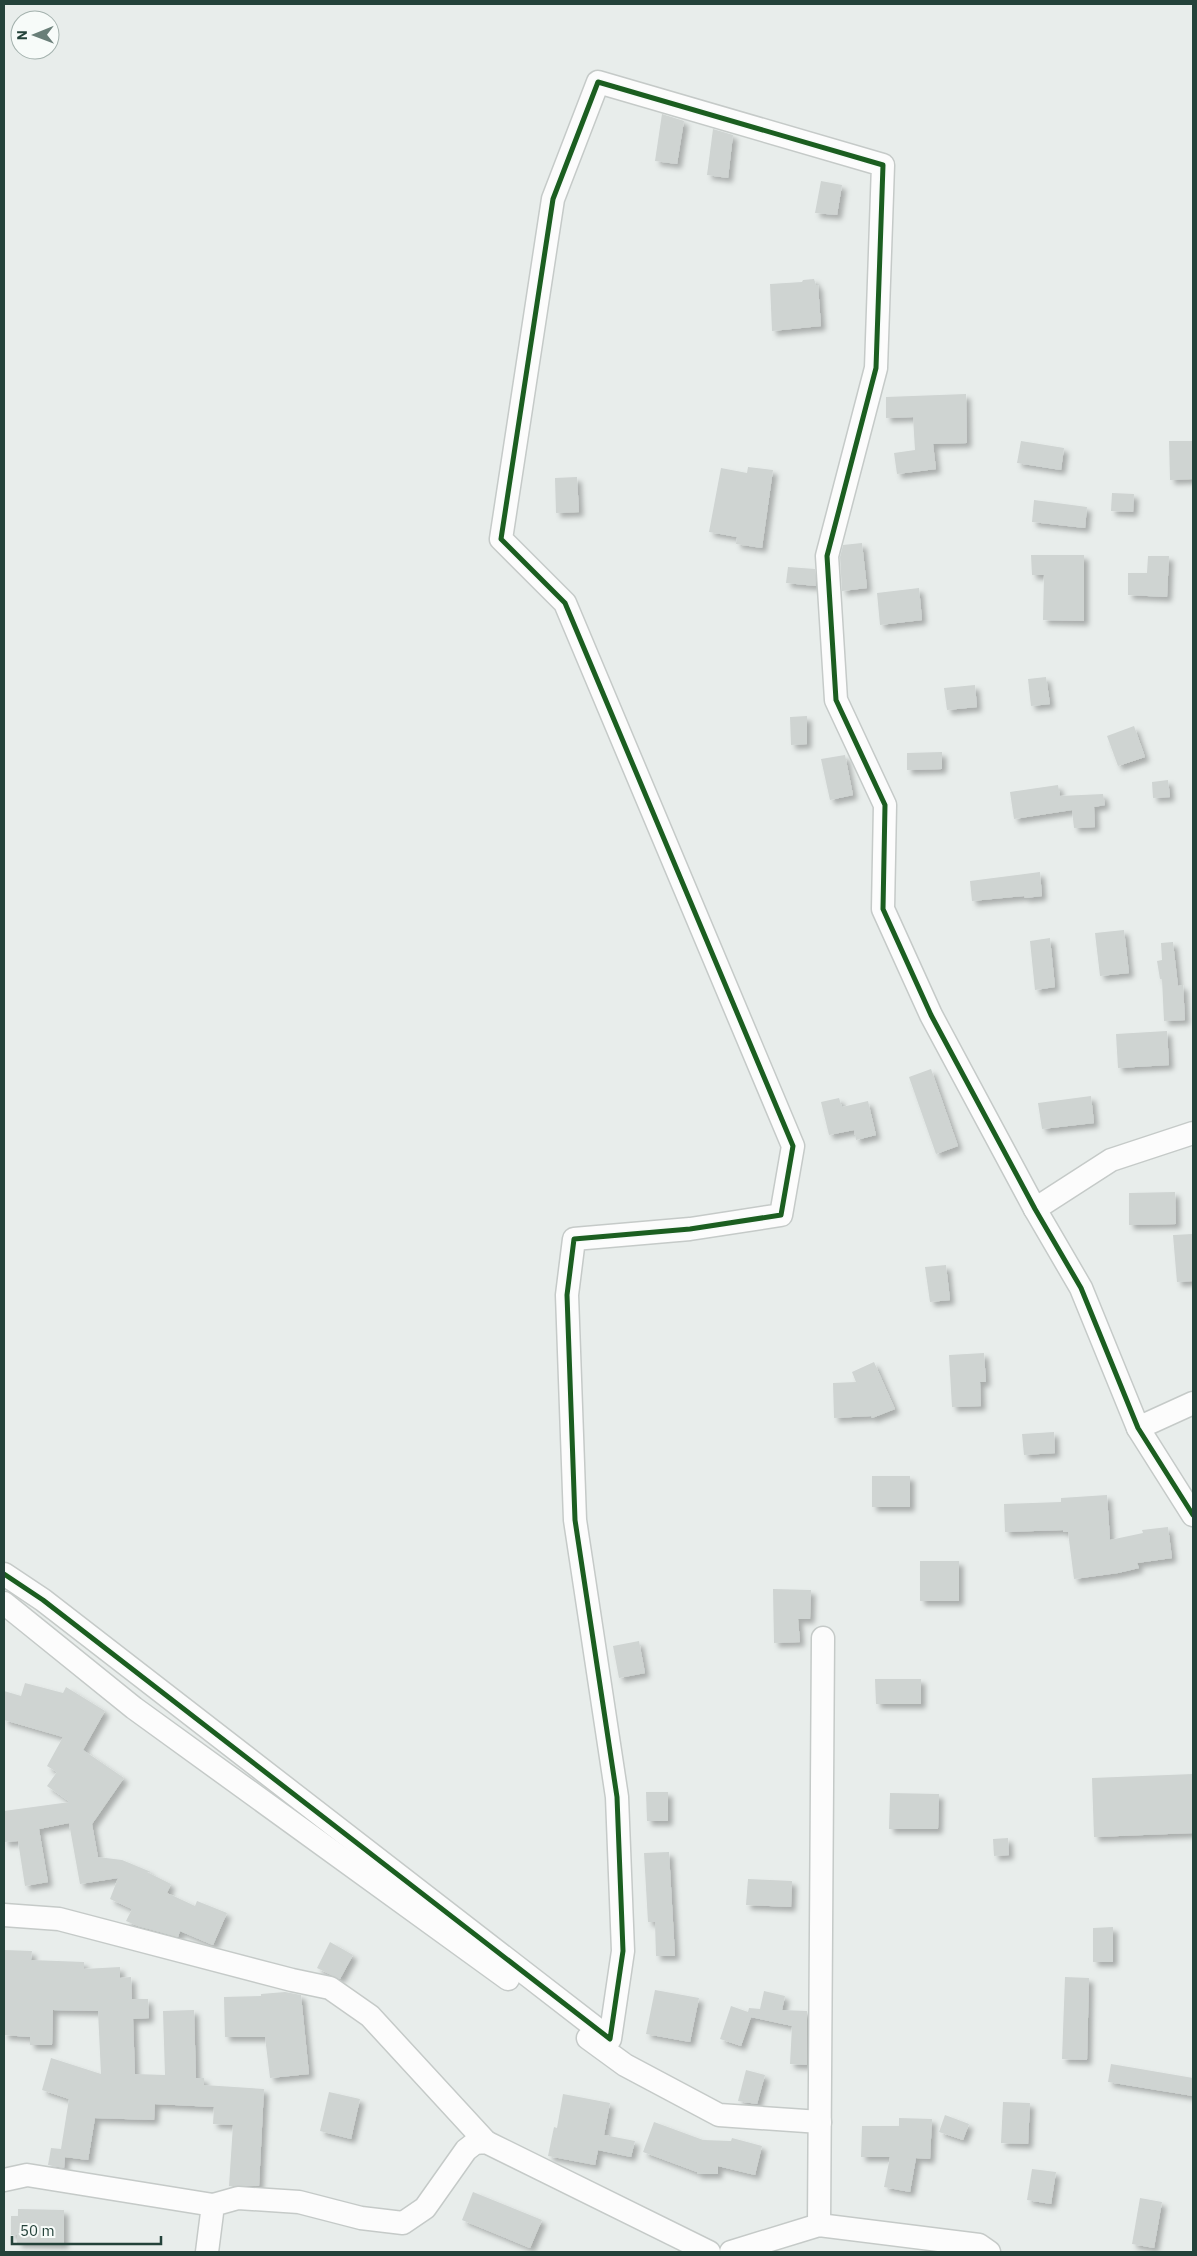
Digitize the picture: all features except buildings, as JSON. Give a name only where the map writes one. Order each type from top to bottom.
[{"type":"street","points":[[4,1574],[43,1600],[134,1673],[610,2039],[623,1951],[617,1797],[575,1520],[567,1295],[574,1239],[690,1230],[781,1215],[793,1146],[565,603],[501,539],[553,200],[598,82],[883,166],[876,368],[827,556],[836,700],[885,805],[883,909],[931,1016],[1035,1209],[1081,1288],[1138,1428],[1193,1515]]},
{"type":"street","points":[[1035,1209],[1111,1160],[1193,1133]]},
{"type":"street","points":[[1138,1428],[1193,1403]]},
{"type":"street","points":[[4,1603],[134,1708],[625,2065],[719,2115],[820,2122]]},
{"type":"street","points":[[819,2224],[823,1638]]},
{"type":"street","points":[[4,1915],[59,1919],[292,1980],[330,1988],[370,2016],[486,2142],[709,2252]]},
{"type":"street","points":[[4,2180],[27,2175],[213,2205],[238,2198],[299,2202],[361,2218],[403,2223],[425,2208],[466,2150],[475,2142],[486,2142]]},
{"type":"street","points":[[207,2252],[213,2205]]},
{"type":"street","points":[[731,2252],[819,2224],[979,2245],[989,2252]]},
{"type":"cycle path","points":[[4,1574],[43,1600],[610,2039],[623,1951],[617,1797],[575,1520],[567,1295],[574,1239],[690,1229],[781,1215],[793,1146],[565,603],[501,539],[553,199],[598,82],[883,165],[876,368],[827,556],[836,700],[885,805],[883,909],[931,1015],[1035,1209],[1081,1288],[1138,1428],[1193,1515]]}]
